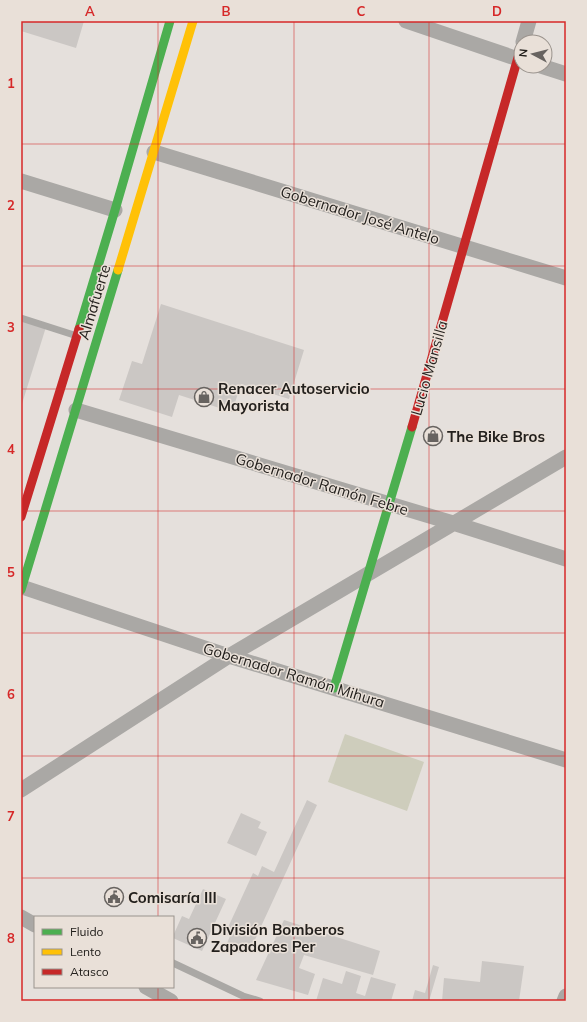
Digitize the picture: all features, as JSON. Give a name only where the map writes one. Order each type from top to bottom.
[{"type":"main road","name":"Almafuerte","points":[[21,516],[115,210],[170,21]]},
{"type":"main road","name":"Almafuerte","points":[[21,589],[193,21]]},
{"type":"main road","name":"Lucio Mansilla","points":[[334,688],[390,504],[514,74]]},
{"type":"street","points":[[406,21],[513,53]]},
{"type":"street","points":[[525,34],[529,21]]},
{"type":"street","points":[[553,70],[566,74]]},
{"type":"street","name":"Gobernador José Antelo","points":[[154,152],[566,278]]},
{"type":"street","points":[[21,181],[115,210]]},
{"type":"street","name":"Gobernador Ramón Febre","points":[[76,410],[453,523],[566,559]]},
{"type":"street","points":[[21,790],[229,656],[566,457]]},
{"type":"street","name":"Gobernador Ramón Mihura","points":[[21,589],[229,656],[566,760]]},
{"type":"street","points":[[21,917],[34,924]]},
{"type":"street","points":[[148,988],[171,1001]]},
{"type":"street","points":[[564,1001],[566,996]]},
{"type":"lane","points":[[21,318],[76,335]]},
{"type":"lane","points":[[174,964],[243,998],[260,1001]]},
{"type":"shaded area","points":[[345,734],[424,762],[407,811],[328,782]]},
{"type":"building","points":[[21,21],[84,21],[76,48],[21,31]]},
{"type":"building","points":[[161,304],[304,350],[289,399],[241,384],[232,412],[179,395],[172,417],[119,400],[132,361],[142,364]]},
{"type":"building","points":[[21,320],[46,327],[21,407]]},
{"type":"building","points":[[307,800],[317,805],[252,946],[245,943],[240,953],[226,946],[230,936],[225,934],[253,873],[258,876],[262,866],[274,872]]},
{"type":"building","points":[[241,813],[261,822],[258,828],[267,832],[256,856],[227,843]]},
{"type":"building","points":[[203,889],[226,899],[202,951],[174,938],[174,934],[182,916],[189,919]]},
{"type":"building","points":[[284,920],[380,951],[373,975],[304,955],[299,968],[315,974],[308,995],[256,980]]},
{"type":"building","points":[[482,961],[524,966],[519,1001],[442,1001],[444,978],[480,982]]},
{"type":"building","points":[[433,965],[439,967],[429,1001],[412,1001],[415,990],[425,993]]},
{"type":"building","points":[[346,971],[361,976],[356,993],[365,996],[371,977],[396,984],[391,1001],[316,1001],[323,978],[342,984]]},
{"type":"traffic: fast","points":[[79,329],[170,21]]},
{"type":"traffic: fast","points":[[21,590],[118,270]]},
{"type":"traffic: fast","points":[[334,688],[412,427]]},
{"type":"traffic: slow","points":[[118,270],[193,21]]},
{"type":"traffic: jam","points":[[412,427],[513,74]]},
{"type":"traffic: jam","points":[[21,517],[79,329]]},
{"type":"place","name":"Renacer Autoservicio Mayorista","points":[[204,397]]},
{"type":"place","name":"The Bike Bros","points":[[433,436]]},
{"type":"place","name":"Comisaría III","points":[[114,897]]},
{"type":"place","name":"División Bomberos Zapadores Per","points":[[197,938]]}]
